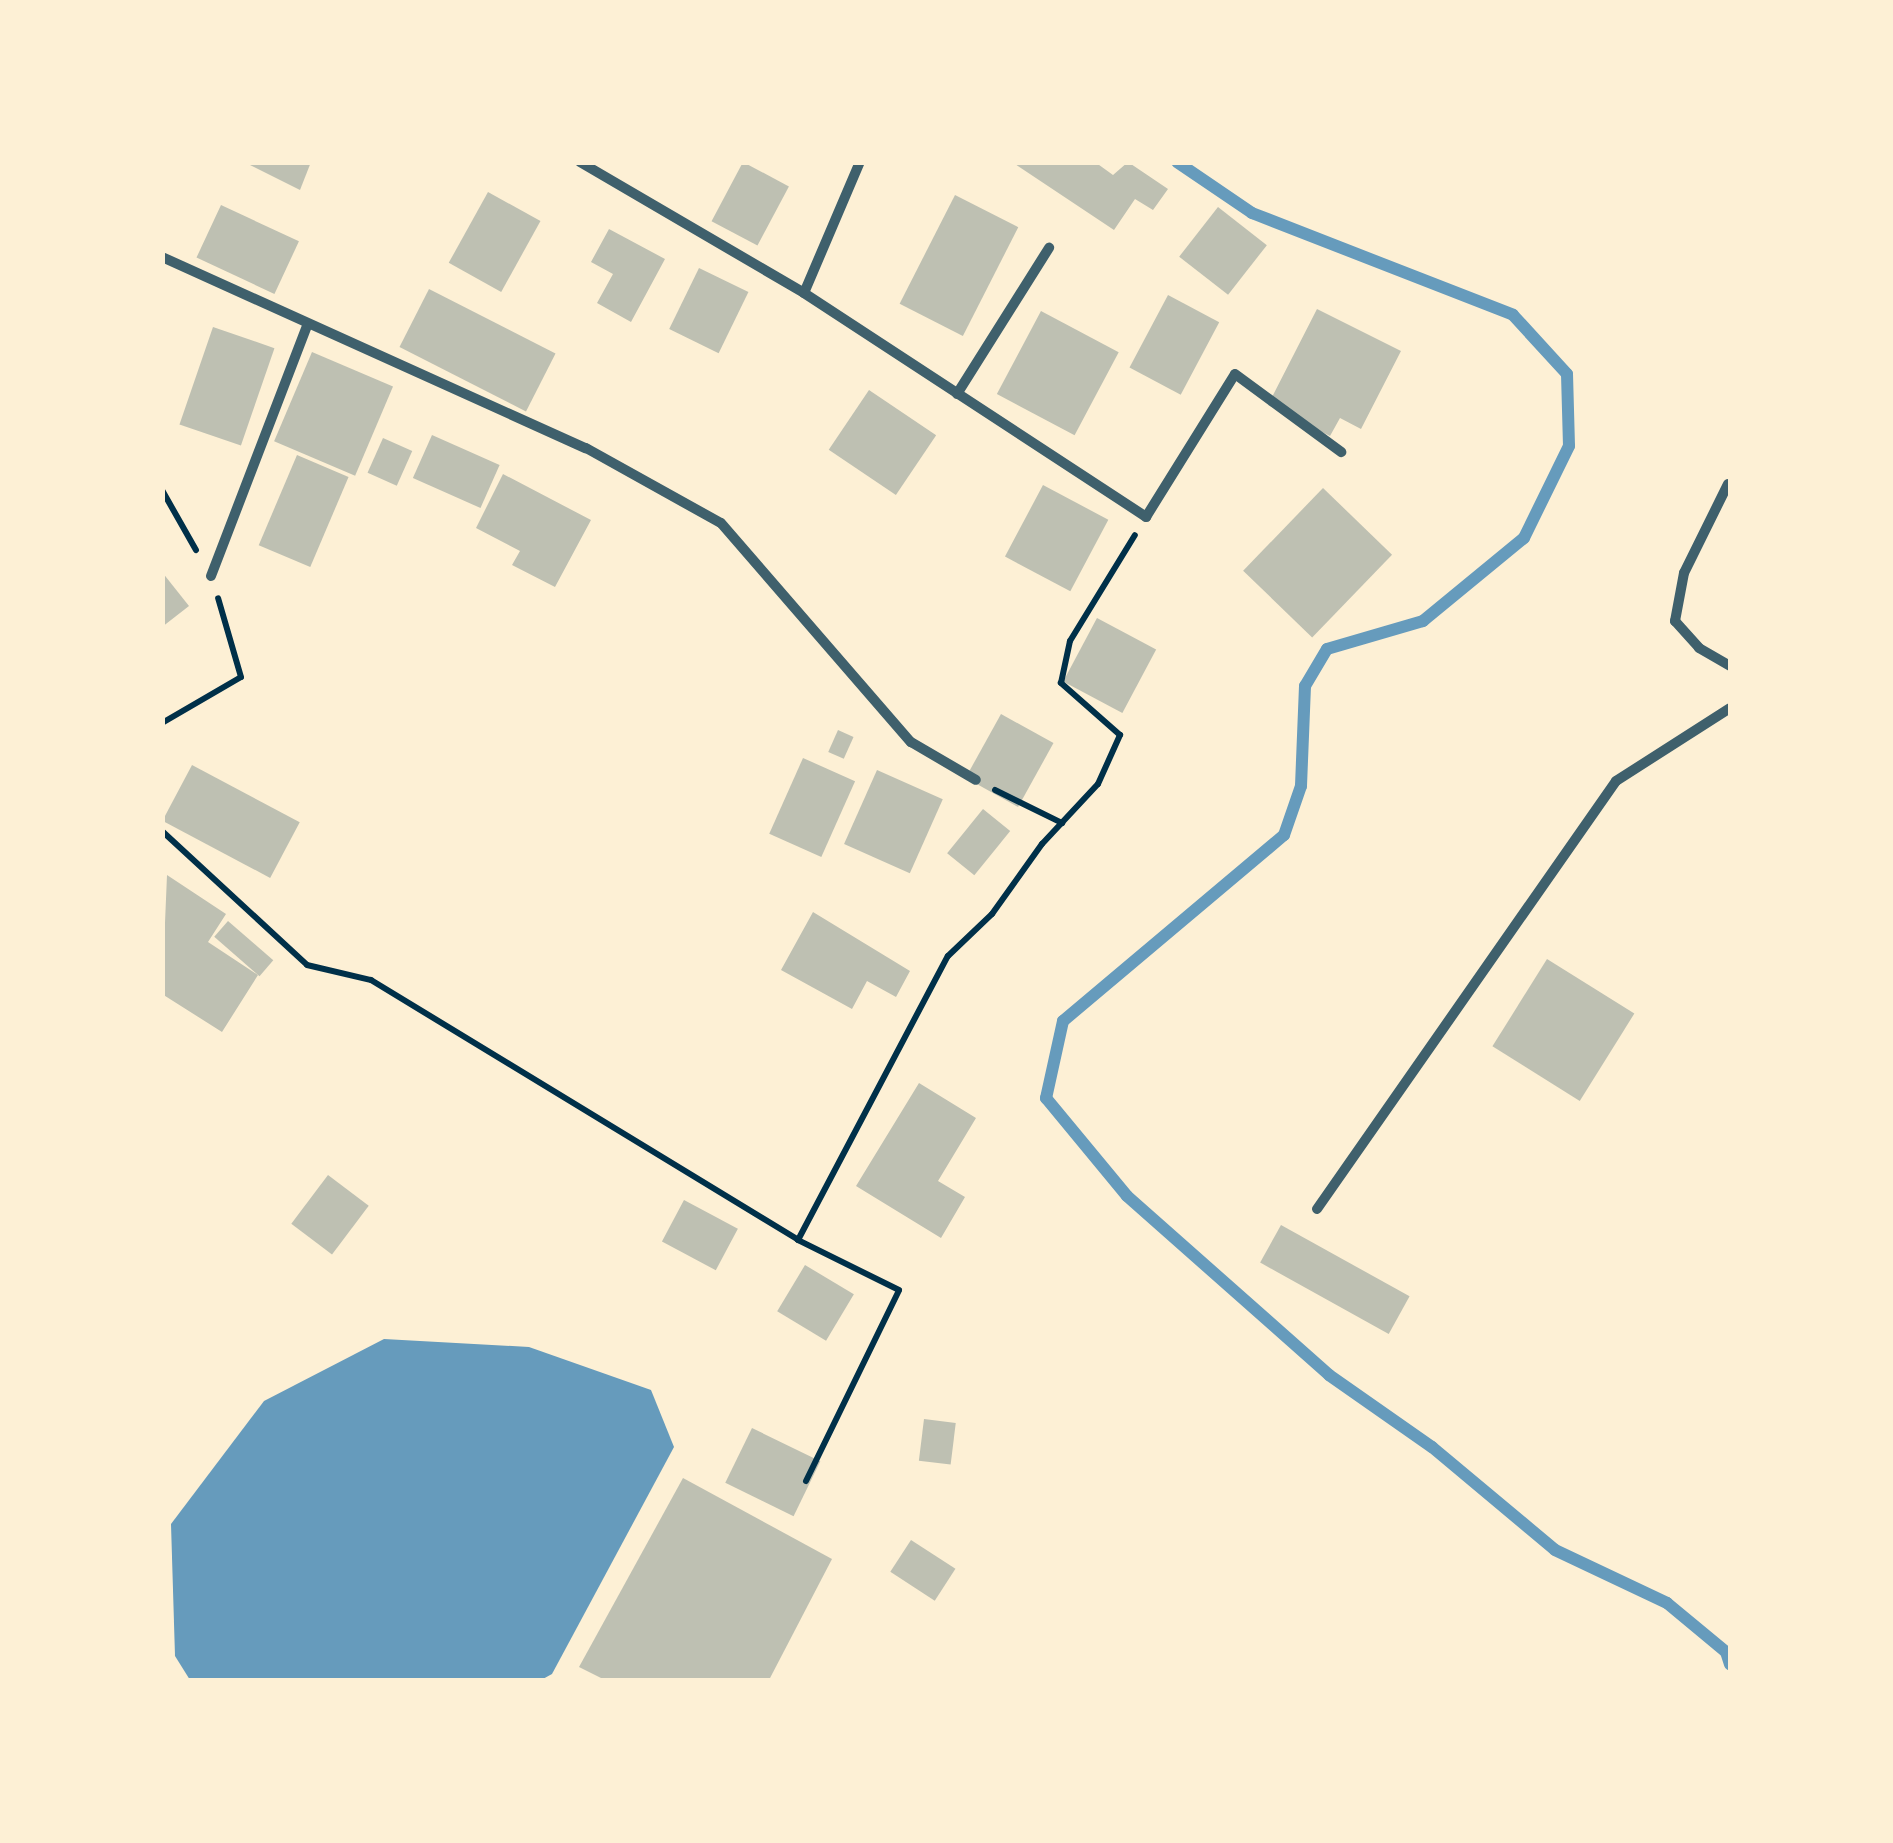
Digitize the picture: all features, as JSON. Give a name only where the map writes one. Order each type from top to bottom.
[{"type":"street","points":[[580,162],[804,293],[1146,517],[1236,374],[1341,452]]},
{"type":"street","points":[[804,293],[860,162]]},
{"type":"street","points":[[958,394],[1049,248]]},
{"type":"street","points":[[162,256],[307,326],[586,448],[721,523],[911,742],[976,780]]},
{"type":"street","points":[[211,576],[307,326]]},
{"type":"street","points":[[1728,484],[1684,574],[1675,621],[1699,648],[1730,666]]},
{"type":"street","points":[[1318,1209],[1616,781],[1730,708]]},
{"type":"path","points":[[162,490],[211,576],[241,677],[162,723]]},
{"type":"path","points":[[798,1240],[948,956],[992,914],[1062,822],[1098,784],[1120,735],[1061,683],[1070,642],[1146,517]]},
{"type":"path","points":[[976,780],[1062,822]]},
{"type":"path","points":[[162,831],[308,965],[371,980],[798,1240],[900,1290],[806,1481]]},
{"type":"water","points":[[384,1339],[529,1347],[651,1390],[674,1447],[552,1674],[541,1680],[190,1680],[175,1656],[171,1524],[264,1401]]},
{"type":"building","points":[[244,162],[311,162],[300,190]]},
{"type":"building","points":[[743,162],[789,186],[757,246],[712,221]]},
{"type":"building","points":[[1012,162],[1095,162],[1113,175],[1128,162],[1168,189],[1153,210],[1135,199],[1114,230]]},
{"type":"building","points":[[488,192],[540,221],[501,292],[449,263]]},
{"type":"building","points":[[955,195],[1018,227],[963,336],[900,304]]},
{"type":"building","points":[[221,205],[299,241],[274,294],[196,258]]},
{"type":"building","points":[[1218,207],[1267,245],[1228,295],[1179,257]]},
{"type":"building","points":[[609,229],[665,259],[631,322],[597,303],[613,274],[591,262]]},
{"type":"building","points":[[699,268],[748,292],[719,353],[669,329]]},
{"type":"building","points":[[429,289],[556,353],[526,411],[399,347]]},
{"type":"building","points":[[1168,295],[1219,322],[1181,395],[1130,367]]},
{"type":"building","points":[[1317,309],[1401,351],[1361,429],[1340,418],[1330,436],[1268,405]]},
{"type":"building","points":[[1041,311],[1119,352],[1075,435],[997,394]]},
{"type":"building","points":[[213,327],[274,348],[241,446],[179,424]]},
{"type":"building","points":[[312,352],[393,386],[355,476],[274,441]]},
{"type":"building","points":[[869,390],[936,435],[896,495],[829,450]]},
{"type":"building","points":[[432,435],[500,465],[480,508],[413,478]]},
{"type":"building","points":[[383,438],[412,451],[397,486],[368,473]]},
{"type":"building","points":[[297,455],[349,477],[310,567],[259,545]]},
{"type":"building","points":[[503,474],[591,520],[555,587],[512,565],[520,551],[476,528]]},
{"type":"building","points":[[1043,485],[1108,520],[1070,591],[1005,557]]},
{"type":"building","points":[[1323,488],[1392,555],[1312,637],[1243,571]]},
{"type":"building","points":[[162,572],[189,606],[162,627]]},
{"type":"building","points":[[1097,618],[1156,649],[1122,713],[1063,682]]},
{"type":"building","points":[[1001,714],[1053,743],[1018,807],[966,778]]},
{"type":"building","points":[[838,730],[854,737],[844,759],[828,752]]},
{"type":"building","points":[[803,758],[855,781],[821,857],[769,834]]},
{"type":"building","points":[[192,765],[300,822],[270,878],[162,821]]},
{"type":"building","points":[[877,770],[943,799],[910,873],[844,844]]},
{"type":"building","points":[[983,809],[1010,831],[974,875],[947,853]]},
{"type":"building","points":[[167,875],[226,914],[208,942],[258,975],[222,1032],[162,994]]},
{"type":"building","points":[[813,912],[910,971],[896,997],[867,981],[852,1009],[781,970]]},
{"type":"building","points":[[228,921],[273,960],[260,976],[214,937]]},
{"type":"building","points":[[1547,959],[1634,1014],[1580,1101],[1492,1046]]},
{"type":"building","points":[[919,1083],[976,1118],[938,1181],[965,1197],[941,1238],[856,1186]]},
{"type":"building","points":[[328,1175],[369,1206],[332,1254],[291,1224]]},
{"type":"building","points":[[684,1200],[738,1229],[716,1270],[662,1241]]},
{"type":"building","points":[[1281,1225],[1410,1296],[1389,1334],[1260,1263]]},
{"type":"building","points":[[805,1265],[854,1294],[826,1341],[777,1311]]},
{"type":"building","points":[[924,1419],[956,1423],[951,1465],[919,1461]]},
{"type":"building","points":[[752,1428],[820,1461],[794,1516],[725,1483]]},
{"type":"building","points":[[683,1478],[832,1559],[769,1680],[605,1680],[579,1667]]},
{"type":"building","points":[[911,1540],[955,1569],[935,1601],[890,1572]]},
{"type":"waterway","points":[[1177,162],[1252,213],[1513,315],[1567,374],[1569,446],[1524,538],[1423,621],[1327,649],[1305,686],[1301,786],[1284,835],[1063,1021],[1046,1098],[1127,1196],[1329,1375],[1432,1447],[1555,1550],[1667,1603],[1726,1652],[1730,1664]]}]
